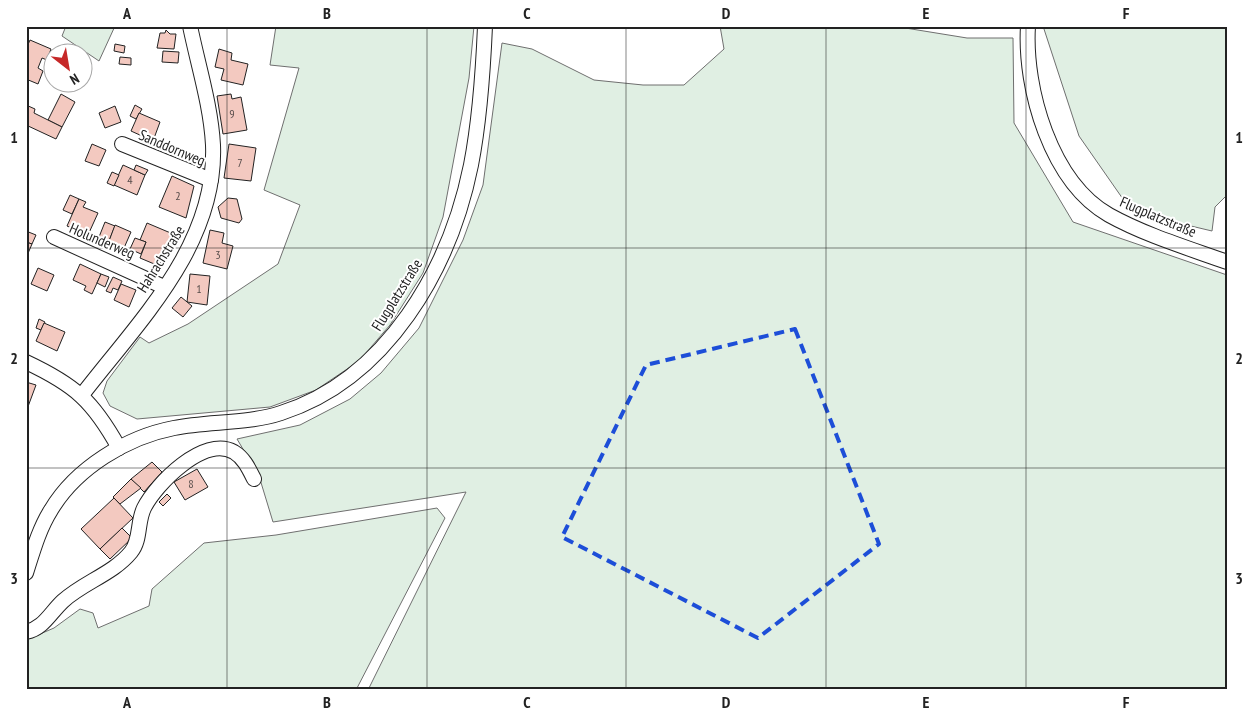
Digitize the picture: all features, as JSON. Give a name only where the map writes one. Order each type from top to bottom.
[{"type":"street","name":"Hahrachstraße","points":[[82,395],[164,287],[186,255],[198,232],[211,180],[213,145],[190,26]]},
{"type":"street","name":"Flugplatzstraße","points":[[26,573],[42,528],[62,495],[83,473],[119,448],[174,428],[279,414],[302,405],[319,397],[353,375],[392,336],[430,278],[454,225],[470,166],[481,104],[485,26]]},
{"type":"street","name":"Flugplatzstraße","points":[[1028,26],[1026,47],[1034,102],[1053,148],[1077,188],[1108,214],[1153,235],[1227,262]]},
{"type":"street","name":"Sanddornweg","points":[[122,144],[211,180]]},
{"type":"street","name":"Holunderweg","points":[[54,237],[164,287]]},
{"type":"street","points":[[26,362],[82,395],[101,418],[119,448]]},
{"type":"street","points":[[26,632],[43,625],[64,600],[108,572],[132,551],[137,542],[138,523],[150,497],[184,462],[204,452],[222,448],[240,456],[254,479]]},
{"type":"highlighted area","points":[[795,329],[879,544],[758,638],[562,537],[646,365]]},
{"type":"green space","points":[[66,26],[115,26],[99,61],[92,56],[92,42],[71,42],[62,36]]},
{"type":"green space","points":[[276,26],[474,26],[469,78],[443,217],[423,273],[390,325],[359,361],[316,390],[270,407],[137,419],[110,406],[103,393],[107,381],[140,337],[149,343],[188,324],[278,264],[300,205],[264,190],[299,68],[270,65]]},
{"type":"green space","points":[[720,26],[893,26],[967,38],[1013,38],[1014,123],[1073,222],[1227,275],[1227,690],[368,690],[466,492],[273,522],[259,476],[237,439],[300,425],[350,399],[381,373],[419,328],[463,240],[483,185],[502,43],[532,49],[594,80],[643,85],[684,85],[724,49]]},
{"type":"green space","points":[[1043,26],[1227,26],[1227,195],[1215,207],[1212,231],[1132,212],[1079,136]]},
{"type":"green space","points":[[437,508],[445,518],[356,690],[26,690],[26,640],[54,628],[80,609],[93,613],[98,628],[149,606],[152,589],[204,543],[276,535]]},
{"type":"building","points":[[166,30],[170,34],[176,34],[174,49],[157,48],[160,33],[165,33]]},
{"type":"building","points":[[30,40],[42,45],[42,58],[38,68],[42,70],[42,74],[38,84],[26,79],[26,49]]},
{"type":"building","points":[[115,44],[125,46],[124,53],[114,51]]},
{"type":"building","points":[[219,49],[232,53],[231,60],[248,64],[243,85],[221,80],[224,69],[215,67]]},
{"type":"building","points":[[163,51],[179,52],[178,63],[162,62]]},
{"type":"building","points":[[120,57],[131,58],[131,65],[119,64]]},
{"type":"building","points":[[61,94],[75,102],[62,127],[48,120]]},
{"type":"building","points":[[231,94],[232,99],[241,97],[247,130],[223,134],[217,96]]},
{"type":"building","points":[[26,105],[35,109],[34,113],[62,127],[56,139],[26,125]]},
{"type":"building","points":[[135,105],[142,109],[136,119],[130,116]]},
{"type":"building","points":[[115,106],[121,122],[105,128],[99,113]]},
{"type":"building","points":[[139,113],[160,122],[153,141],[131,131]]},
{"type":"building","points":[[92,144],[106,150],[99,166],[85,161]]},
{"type":"building","points":[[229,144],[256,148],[251,181],[224,178]]},
{"type":"building","points":[[123,165],[145,175],[137,195],[114,185]]},
{"type":"building","points":[[136,165],[148,170],[145,175],[134,170]]},
{"type":"building","points":[[112,172],[119,175],[114,186],[107,183]]},
{"type":"building","points":[[172,176],[194,186],[186,218],[159,207]]},
{"type":"building","points":[[70,195],[79,199],[72,214],[63,210]]},
{"type":"building","points":[[228,198],[237,199],[242,219],[239,223],[221,218],[218,207]]},
{"type":"building","points":[[79,199],[86,202],[83,207],[98,213],[88,235],[67,226]]},
{"type":"building","points":[[105,222],[115,226],[109,241],[99,237]]},
{"type":"building","points":[[147,223],[173,234],[159,266],[140,258],[146,242],[140,240]]},
{"type":"building","points":[[115,225],[131,232],[124,248],[109,241]]},
{"type":"building","points":[[210,230],[224,233],[222,243],[233,246],[227,269],[203,263]]},
{"type":"building","points":[[26,231],[36,235],[32,244],[26,242]]},
{"type":"building","points":[[135,238],[146,242],[141,254],[130,249]]},
{"type":"building","points":[[26,242],[32,244],[26,258]]},
{"type":"building","points":[[80,264],[101,274],[92,294],[84,290],[86,286],[73,280]]},
{"type":"building","points":[[38,268],[54,275],[47,291],[31,284]]},
{"type":"building","points":[[101,274],[109,277],[105,287],[97,283]]},
{"type":"building","points":[[190,274],[210,276],[207,305],[187,302]]},
{"type":"building","points":[[113,277],[122,281],[118,290],[113,288],[111,293],[106,291]]},
{"type":"building","points":[[121,284],[136,290],[129,307],[114,300]]},
{"type":"building","points":[[181,297],[192,306],[183,317],[172,308]]},
{"type":"building","points":[[39,319],[45,322],[41,330],[36,328]]},
{"type":"building","points":[[44,323],[65,332],[57,351],[36,341]]},
{"type":"building","points":[[26,382],[36,385],[26,412]]},
{"type":"building","points":[[152,462],[162,472],[144,492],[131,479]]},
{"type":"building","points":[[197,469],[208,487],[185,500],[174,482]]},
{"type":"building","points":[[131,479],[141,488],[120,504],[113,497]]},
{"type":"building","points":[[167,494],[171,498],[163,506],[159,502]]},
{"type":"building","points":[[114,498],[133,518],[100,549],[81,529]]},
{"type":"building","points":[[122,528],[132,538],[110,559],[100,549]]}]
